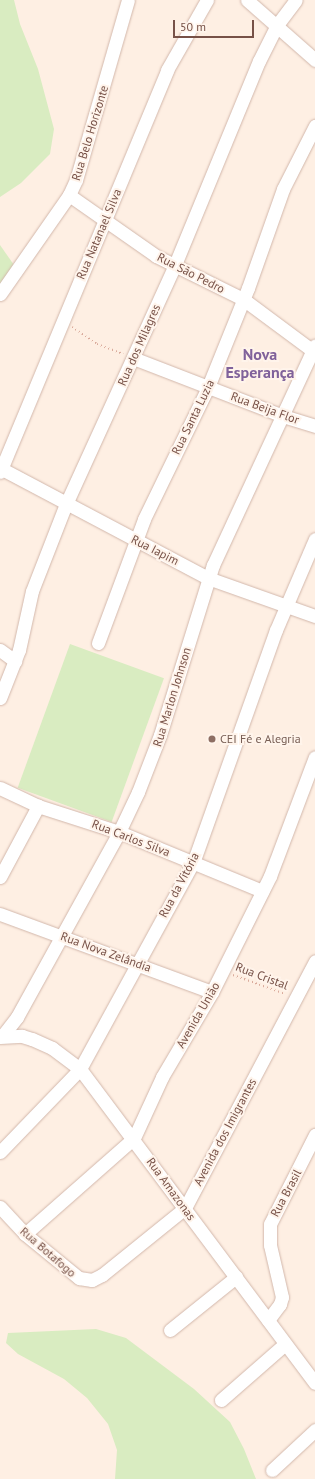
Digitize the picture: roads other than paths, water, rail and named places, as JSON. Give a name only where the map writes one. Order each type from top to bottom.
[{"type":"street","name":"Rua Belo Horizonte","points":[[0,294],[69,195],[83,162],[128,0]]},
{"type":"street","name":"Rua Natanael Silva","points":[[1,471],[167,70],[207,0]]},
{"type":"street","points":[[247,0],[315,60]]},
{"type":"street","name":"Rua dos Milagres","points":[[0,698],[15,661],[32,591],[66,504],[174,267],[259,61],[277,25],[296,0]]},
{"type":"street","name":"Rua Santa Luzia","points":[[98,643],[136,540],[158,488],[208,387],[243,300],[283,189],[315,126]]},
{"type":"street","name":"Rua São Pedro","points":[[69,195],[174,267],[243,300],[314,348]]},
{"type":"street","name":"Rua Marlon Johnson","points":[[2,1036],[17,1017],[120,832],[150,766],[208,578],[223,540],[314,348]]},
{"type":"street","name":"Rua Beija Flor","points":[[133,358],[283,416],[315,426]]},
{"type":"street","name":"Rua Iapim","points":[[1,471],[208,578],[315,616]]},
{"type":"street","name":"Rua da Vitória","points":[[0,1152],[80,1069],[193,863],[285,606],[315,540]]},
{"type":"street","points":[[0,650],[15,661]]},
{"type":"street","name":"Avenida União","points":[[25,1234],[134,1138],[162,1077],[212,992],[262,891],[315,757]]},
{"type":"street","name":"Rua Carlos Silva","points":[[0,788],[38,806],[120,832],[262,891]]},
{"type":"street","points":[[0,877],[38,806]]},
{"type":"street","name":"Rua Nova Zelândia","points":[[0,914],[137,963],[212,992]]},
{"type":"street","name":"Avenida dos Imigrantes","points":[[102,1275],[185,1208],[315,961]]},
{"type":"street","name":"Rua Amazonas","points":[[2,1036],[22,1036],[44,1044],[80,1069],[134,1138],[315,1383]]},
{"type":"street","name":"Rua Brasil","points":[[268,1320],[280,1304],[282,1297],[270,1245],[270,1224],[315,1135]]},
{"type":"street","name":"Rua Botafogo","points":[[0,1207],[25,1234],[79,1278],[92,1280],[102,1275]]},
{"type":"street","points":[[170,1330],[236,1277]]},
{"type":"street","points":[[221,1400],[285,1344]]},
{"type":"street","points":[[272,1470],[315,1430]]},
{"type":"place","name":"CEI Fé e Alegria","points":[[212,739]]},
{"type":"district","name":"Nova Esperança","points":[[260,363]]}]
